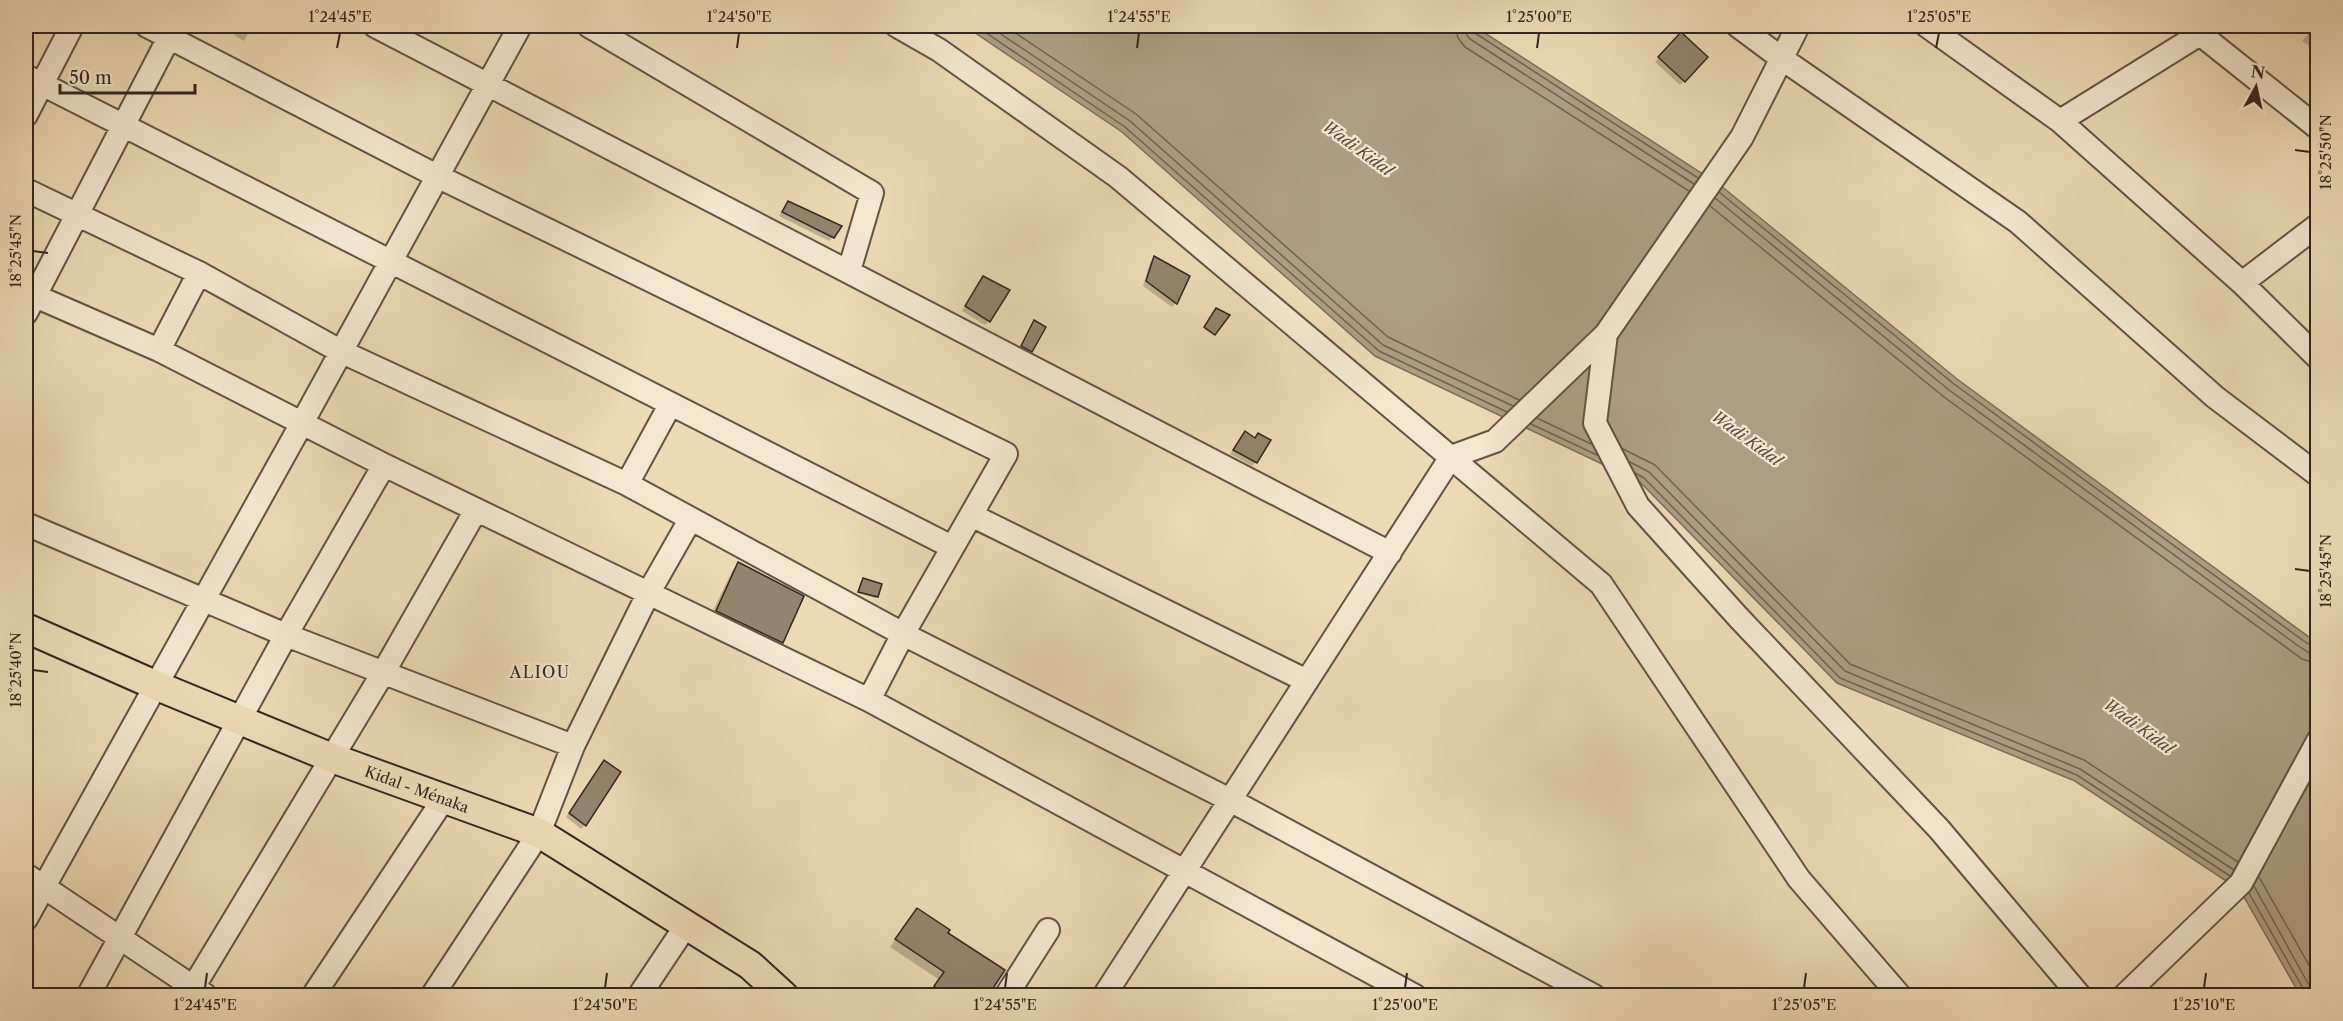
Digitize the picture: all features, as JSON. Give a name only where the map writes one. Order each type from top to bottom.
[{"type":"main road","name":"Kidal - Ménaka","points":[[26,628],[155,685],[332,758],[445,797],[539,833],[750,965],[784,996]]},
{"type":"street","points":[[26,115],[34,80],[72,26]]},
{"type":"street","points":[[147,26],[172,31],[437,176],[1006,454],[903,634],[869,700]]},
{"type":"street","points":[[375,26],[489,83],[1390,553]]},
{"type":"street","points":[[26,919],[34,881],[155,685],[520,26]]},
{"type":"street","points":[[589,26],[872,194],[849,271]]},
{"type":"street","points":[[897,26],[939,50],[1118,177],[1601,584],[1799,879],[1900,996]]},
{"type":"street","points":[[1738,26],[2018,222],[2215,397],[2318,475]]},
{"type":"street","points":[[1104,996],[1451,457],[1495,441],[1606,334],[1742,137],[1798,26]]},
{"type":"street","points":[[1927,26],[2060,121],[2242,283],[2318,358]]},
{"type":"street","points":[[2060,121],[2203,30],[2318,128]]},
{"type":"street","points":[[172,31],[76,216],[28,300],[159,350],[384,465],[869,700],[1415,996]]},
{"type":"street","points":[[34,80],[391,259],[670,405],[952,547]]},
{"type":"street","points":[[26,190],[76,216],[199,273],[340,351],[627,484],[903,634],[1230,800],[1594,996]]},
{"type":"street","points":[[2242,283],[2318,225]]},
{"type":"street","points":[[159,350],[199,273]]},
{"type":"street","points":[[1606,334],[1595,423],[1638,506],[1738,617],[1939,829],[2080,996]]},
{"type":"street","points":[[627,484],[670,405]]},
{"type":"street","points":[[88,996],[286,635],[384,465]]},
{"type":"street","points":[[34,881],[120,937],[196,993],[476,510]]},
{"type":"street","points":[[971,515],[1307,681]]},
{"type":"street","points":[[432,996],[539,833],[573,746],[649,592],[690,520]]},
{"type":"street","points":[[26,524],[286,635],[573,746]]},
{"type":"street","points":[[2124,996],[2241,883],[2318,741]]},
{"type":"street","points":[[313,996],[445,797]]},
{"type":"street","points":[[639,996],[687,924]]},
{"type":"street","points":[[1006,996],[1048,930]]},
{"type":"water","name":"Wadi Kidal","points":[[965,26],[1474,26],[1720,185],[1957,379],[2317,643],[2317,995],[2300,995],[2240,890],[2075,781],[1837,683],[1640,482],[1375,356],[1122,132]]},
{"type":"building","points":[[1681,32],[1708,57],[1685,82],[1658,57]]},
{"type":"building","points":[[788,201],[842,226],[834,238],[782,212]]},
{"type":"building","points":[[1154,256],[1190,276],[1177,304],[1146,281]]},
{"type":"building","points":[[983,276],[1010,290],[990,322],[965,306]]},
{"type":"building","points":[[1216,308],[1230,315],[1215,335],[1204,327]]},
{"type":"building","points":[[1034,320],[1046,327],[1032,352],[1021,346]]},
{"type":"building","points":[[1245,431],[1255,438],[1258,433],[1271,440],[1257,463],[1233,450]]},
{"type":"building","points":[[738,562],[804,596],[783,643],[716,611]]},
{"type":"building","points":[[863,578],[882,584],[878,597],[858,592]]},
{"type":"building","points":[[604,760],[621,772],[586,826],[569,813]]},
{"type":"building","points":[[917,908],[950,930],[948,933],[1005,970],[988,996],[948,996],[934,986],[944,972],[895,939]]},
{"type":"district","name":"ALIOU","points":[[540,672]]}]
